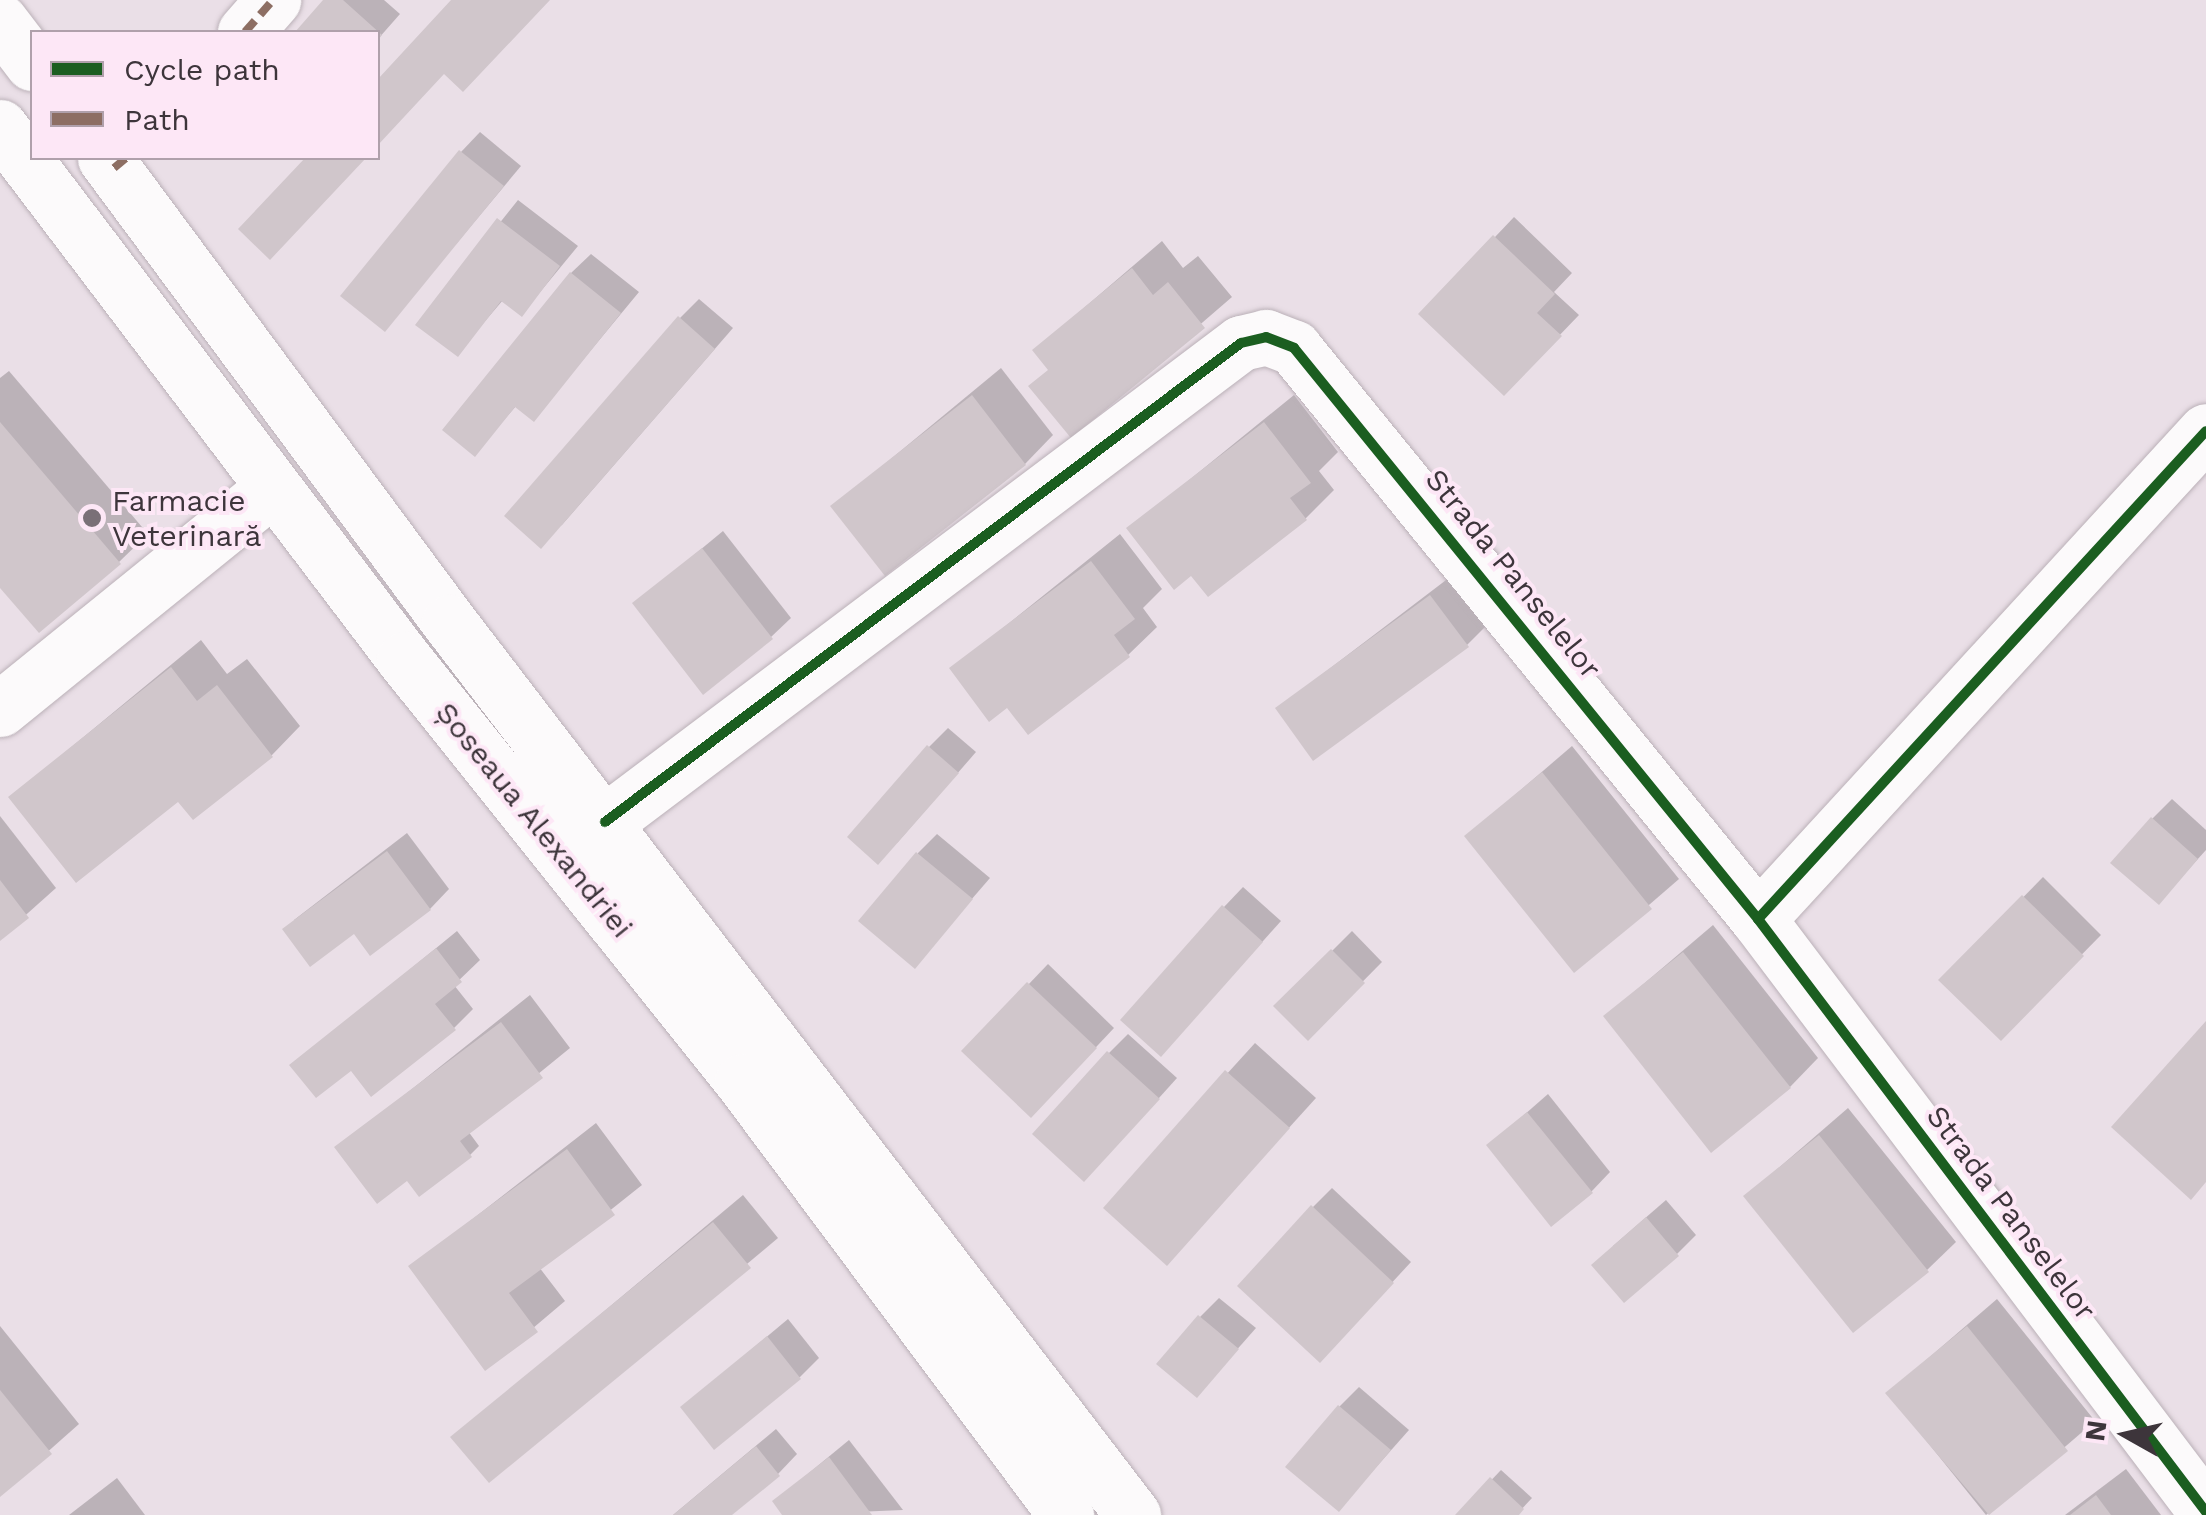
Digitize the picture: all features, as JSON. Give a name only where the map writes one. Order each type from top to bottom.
[{"type":"main road","points":[[247,30],[273,0]]},
{"type":"main road","points":[[0,21],[30,60]]},
{"type":"main road","name":"Șoseaua Alexandriei","points":[[0,127],[272,489],[742,1081],[1066,1515]]},
{"type":"main road","name":"Șoseaua Alexandriei","points":[[115,161],[605,822],[1133,1515]]},
{"type":"main road","name":"Strada Panselelor","points":[[605,822],[1240,343],[1266,337],[1313,365],[1758,919],[2206,1512]]},
{"type":"main road","points":[[1758,919],[2206,431]]},
{"type":"main road","points":[[0,710],[272,489]]},
{"type":"building","points":[[323,0],[343,0],[376,30],[297,30]]},
{"type":"building","points":[[451,0],[550,0],[463,92],[444,74],[380,143],[380,77]]},
{"type":"building","points":[[459,150],[504,186],[385,332],[340,296]]},
{"type":"building","points":[[303,160],[364,160],[270,260],[238,229]]},
{"type":"building","points":[[497,218],[560,266],[522,317],[501,301],[458,357],[415,325]]},
{"type":"building","points":[[1493,235],[1555,294],[1537,313],[1562,336],[1504,396],[1418,314]]},
{"type":"building","points":[[1132,268],[1153,295],[1168,282],[1205,328],[1071,438],[1028,386],[1048,370],[1032,350]]},
{"type":"building","points":[[570,272],[621,313],[534,422],[515,407],[475,457],[442,430]]},
{"type":"building","points":[[678,316],[715,349],[541,549],[504,516]]},
{"type":"building","points":[[972,395],[1026,465],[885,576],[830,506]]},
{"type":"building","points":[[0,422],[121,564],[39,633],[0,588]]},
{"type":"building","points":[[1264,422],[1311,483],[1290,498],[1307,520],[1208,597],[1191,576],[1174,590],[1126,528]]},
{"type":"building","points":[[702,548],[773,639],[703,695],[632,603]]},
{"type":"building","points":[[1091,561],[1135,619],[1114,635],[1130,657],[1028,735],[1007,708],[989,722],[949,668]]},
{"type":"building","points":[[1430,595],[1469,647],[1313,761],[1275,708]]},
{"type":"building","points":[[171,667],[197,701],[217,685],[273,757],[193,820],[178,802],[76,883],[8,797]]},
{"type":"building","points":[[927,745],[959,773],[878,865],[847,837]]},
{"type":"building","points":[[1542,772],[1652,909],[1574,973],[1464,836]]},
{"type":"building","points":[[2151,817],[2198,859],[2159,905],[2110,863]]},
{"type":"building","points":[[387,851],[431,910],[370,956],[354,934],[310,967],[282,929]]},
{"type":"building","points":[[916,852],[973,899],[915,969],[858,921]]},
{"type":"building","points":[[0,880],[29,918],[0,941]]},
{"type":"building","points":[[2022,895],[2084,956],[2001,1041],[1938,980]]},
{"type":"building","points":[[1222,905],[1263,942],[1161,1057],[1120,1020]]},
{"type":"building","points":[[436,948],[462,982],[435,1004],[456,1030],[371,1097],[351,1071],[316,1098],[289,1065]]},
{"type":"building","points":[[1331,949],[1365,983],[1308,1041],[1273,1006]]},
{"type":"building","points":[[1683,952],[1791,1088],[1711,1153],[1603,1016]]},
{"type":"building","points":[[1027,982],[1097,1048],[1031,1118],[961,1051]]},
{"type":"building","points":[[2206,1021],[2206,1182],[2191,1200],[2111,1127]]},
{"type":"building","points":[[501,1022],[543,1078],[460,1141],[472,1157],[419,1197],[407,1181],[377,1204],[334,1147]]},
{"type":"building","points":[[1107,1051],[1160,1099],[1084,1182],[1032,1134]]},
{"type":"building","points":[[1225,1070],[1290,1128],[1167,1266],[1103,1208]]},
{"type":"building","points":[[1527,1112],[1593,1193],[1551,1227],[1486,1145]]},
{"type":"building","points":[[1819,1135],[1929,1272],[1853,1333],[1743,1196]]},
{"type":"building","points":[[567,1149],[615,1215],[509,1293],[538,1332],[485,1371],[408,1266]]},
{"type":"building","points":[[1311,1205],[1394,1283],[1320,1363],[1237,1286]]},
{"type":"building","points":[[1646,1217],[1679,1256],[1624,1303],[1591,1265]]},
{"type":"building","points":[[713,1222],[751,1268],[489,1483],[450,1437]]},
{"type":"building","points":[[1198,1315],[1239,1349],[1197,1398],[1156,1364]]},
{"type":"building","points":[[1967,1326],[2068,1451],[1989,1515],[1885,1393]]},
{"type":"building","points":[[767,1336],[801,1379],[714,1450],[680,1407]]},
{"type":"building","points":[[0,1390],[52,1454],[0,1497]]},
{"type":"building","points":[[1338,1405],[1391,1450],[1339,1512],[1285,1467]]},
{"type":"building","points":[[756,1446],[780,1476],[732,1515],[673,1515]]},
{"type":"building","points":[[829,1457],[872,1515],[782,1515],[772,1501]]},
{"type":"building","points":[[1490,1477],[1524,1509],[1519,1515],[1455,1515]]},
{"type":"building","points":[[2096,1495],[2111,1515],[2070,1515]]},
{"type":"marked path","points":[[247,30],[273,0]]},
{"type":"marked path","points":[[114,168],[124,160]]},
{"type":"cycle path","points":[[605,822],[1241,343],[1266,337],[1294,348],[1758,919],[2206,1512]]},
{"type":"cycle path","points":[[1758,919],[2206,431]]},
{"type":"place","name":"Farmacie Veterinară","points":[[92,518]]}]
